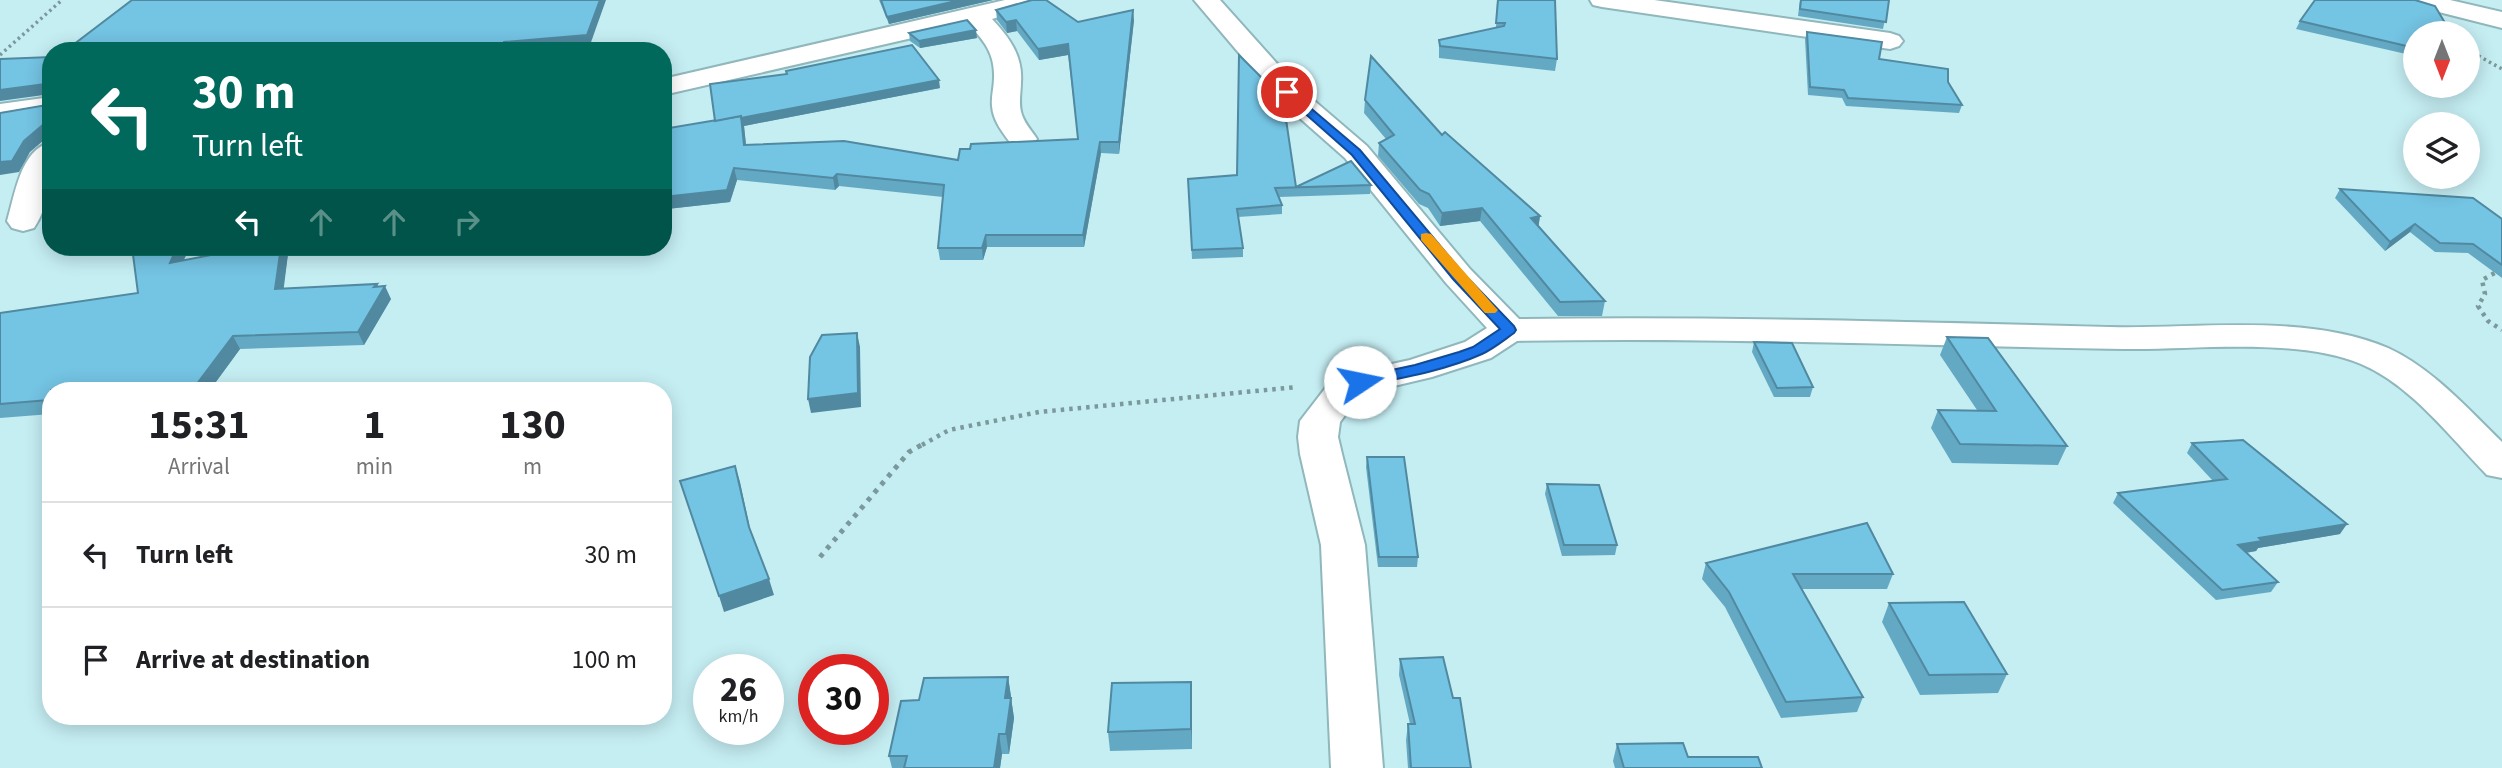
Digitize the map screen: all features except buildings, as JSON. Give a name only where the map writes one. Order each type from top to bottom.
[{"type":"street","points":[[672,85],[975,16],[1033,0]]},
{"type":"street","points":[[1206,0],[1287,92],[1356,152],[1458,276],[1509,330]]},
{"type":"street","points":[[1602,0],[1890,41]]},
{"type":"street","points":[[2420,0],[2502,20]]},
{"type":"street","points":[[975,16],[1005,52],[1008,69],[1004,108],[1011,125],[1022,139]]},
{"type":"street","points":[[0,113],[42,106]]},
{"type":"street","points":[[24,220],[42,161]]},
{"type":"street","points":[[1357,768],[1343,545],[1318,438],[1320,421],[1329,406],[1360,382],[1419,369],[1469,353],[1509,330],[1619,327],[2006,334],[2274,340],[2332,345],[2356,350],[2384,361],[2441,408],[2502,465]]},
{"type":"path","points":[[0,55],[62,0]]},
{"type":"path","points":[[2480,57],[2502,69]]},
{"type":"path","points":[[2502,269],[2482,280],[2485,294],[2478,306],[2488,321],[2502,330]]},
{"type":"path","points":[[820,557],[909,452],[949,430],[1039,412],[1360,382]]},
{"type":"slow traffic","points":[[1426,237],[1490,310]]},
{"type":"route","points":[[1287,92],[1356,152],[1458,276],[1509,330],[1496,340],[1465,355],[1419,369],[1360,382]]}]
